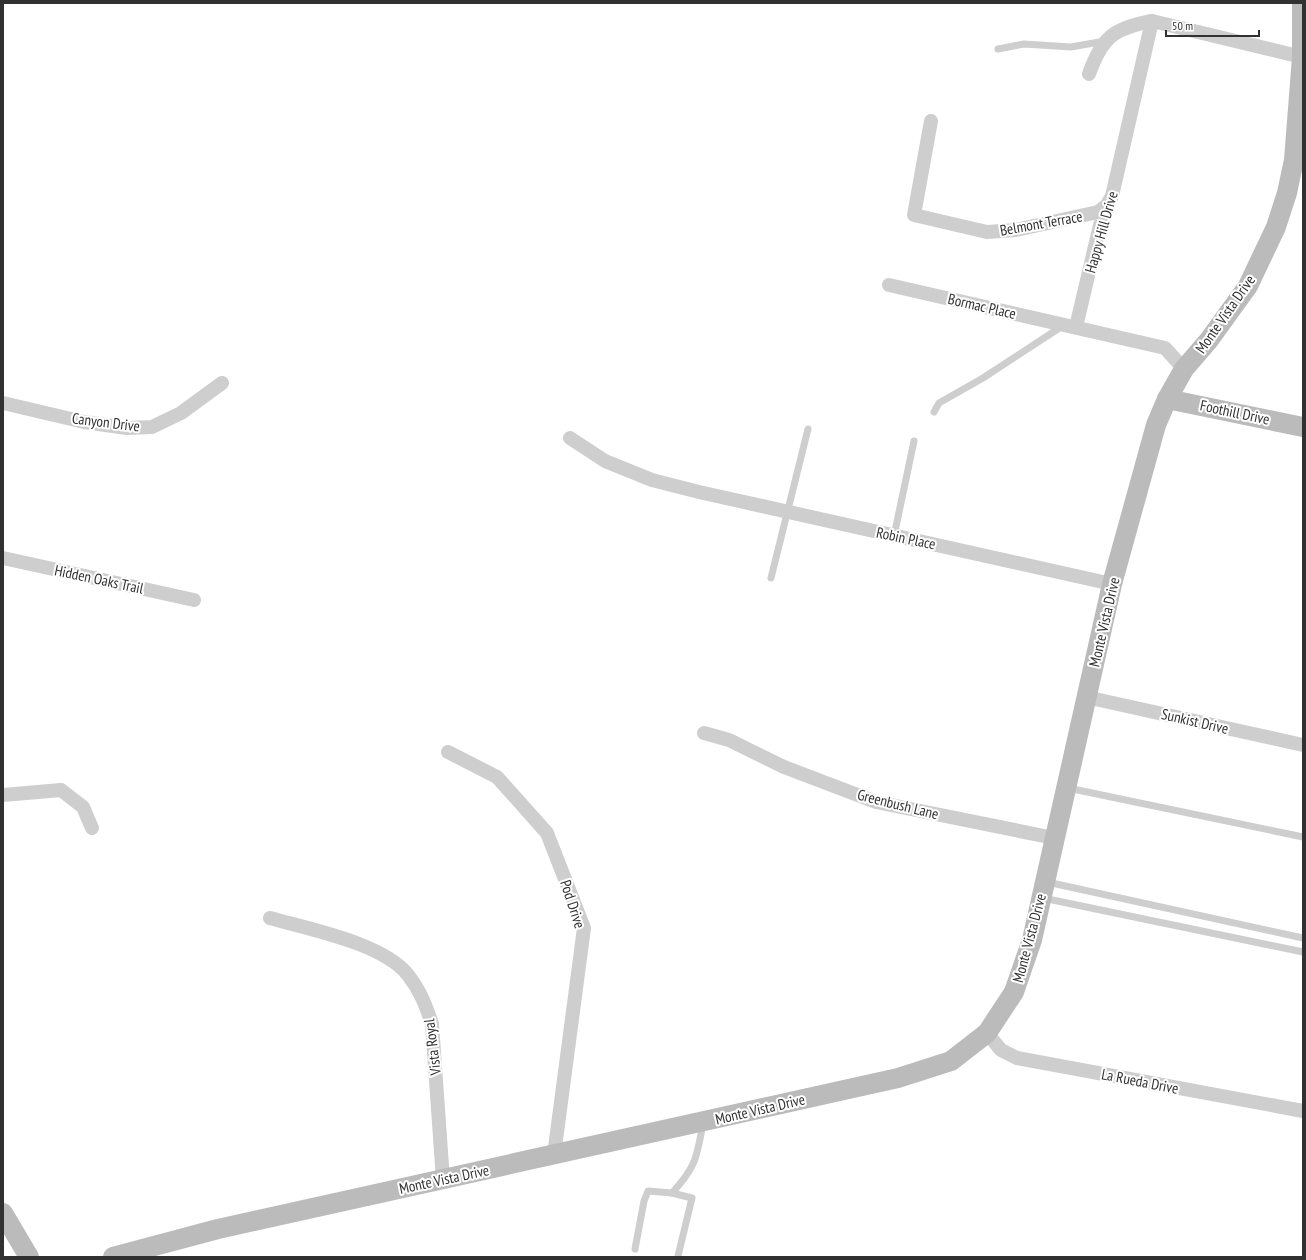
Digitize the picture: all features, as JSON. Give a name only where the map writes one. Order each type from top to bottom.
[{"type":"main road","name":"Monte Vista Drive","points":[[113,1257],[218,1229],[898,1078],[951,1061],[987,1033],[1014,992],[1032,940],[1112,584],[1156,425],[1167,399],[1184,369],[1209,340],[1248,286],[1276,227],[1287,193],[1294,160],[1302,57],[1302,3]]},
{"type":"main road","name":"Foothill Drive","points":[[1167,399],[1303,427]]},
{"type":"main road","points":[[3,1213],[29,1257]]},
{"type":"street","points":[[1089,74],[1097,51],[1113,35],[1130,25],[1152,21],[1302,57]]},
{"type":"street","name":"Happy Hill Drive","points":[[1071,325],[1100,225],[1112,196],[1152,21]]},
{"type":"street","name":"Belmont Terrace","points":[[931,121],[914,215],[987,232],[1016,230],[1098,212],[1107,205],[1112,196]]},
{"type":"street","name":"Bormac Place","points":[[889,285],[1071,325]]},
{"type":"street","points":[[1071,325],[1165,348],[1184,369]]},
{"type":"street","name":"Canyon Drive","points":[[3,403],[84,422],[127,428],[152,427],[181,413],[222,384]]},
{"type":"street","name":"Robin Place","points":[[570,438],[605,461],[652,480],[699,492],[1112,584]]},
{"type":"street","name":"Hidden Oaks Trail","points":[[3,558],[194,600]]},
{"type":"street","name":"Sunkist Drive","points":[[1086,697],[1303,745]]},
{"type":"street","name":"Greenbush Lane","points":[[704,733],[729,740],[784,767],[876,802],[1054,838]]},
{"type":"street","name":"Pod Drive","points":[[448,752],[496,777],[547,833],[584,928],[554,1155]]},
{"type":"street","points":[[3,795],[61,790],[83,807],[92,828]]},
{"type":"street","name":"Vista Royal","points":[[270,918],[369,948],[394,963],[407,974],[424,1001],[432,1024],[443,1180]]},
{"type":"street","name":"La Rueda Drive","points":[[987,1033],[1001,1050],[1017,1058],[1303,1112]]},
{"type":"lane","points":[[998,48],[1024,44],[1071,47],[1107,41]]},
{"type":"lane","points":[[934,412],[939,403],[1071,325]]},
{"type":"lane","points":[[771,578],[808,429]]},
{"type":"lane","points":[[894,536],[914,441]]},
{"type":"lane","points":[[1066,788],[1303,837]]},
{"type":"lane","points":[[1043,889],[1303,938]]},
{"type":"lane","points":[[1043,889],[1303,952]]},
{"type":"lane","points":[[672,1193],[686,1178],[697,1158],[704,1121]]},
{"type":"lane","points":[[635,1249],[644,1201],[648,1191],[672,1193],[692,1198],[678,1256]]}]
